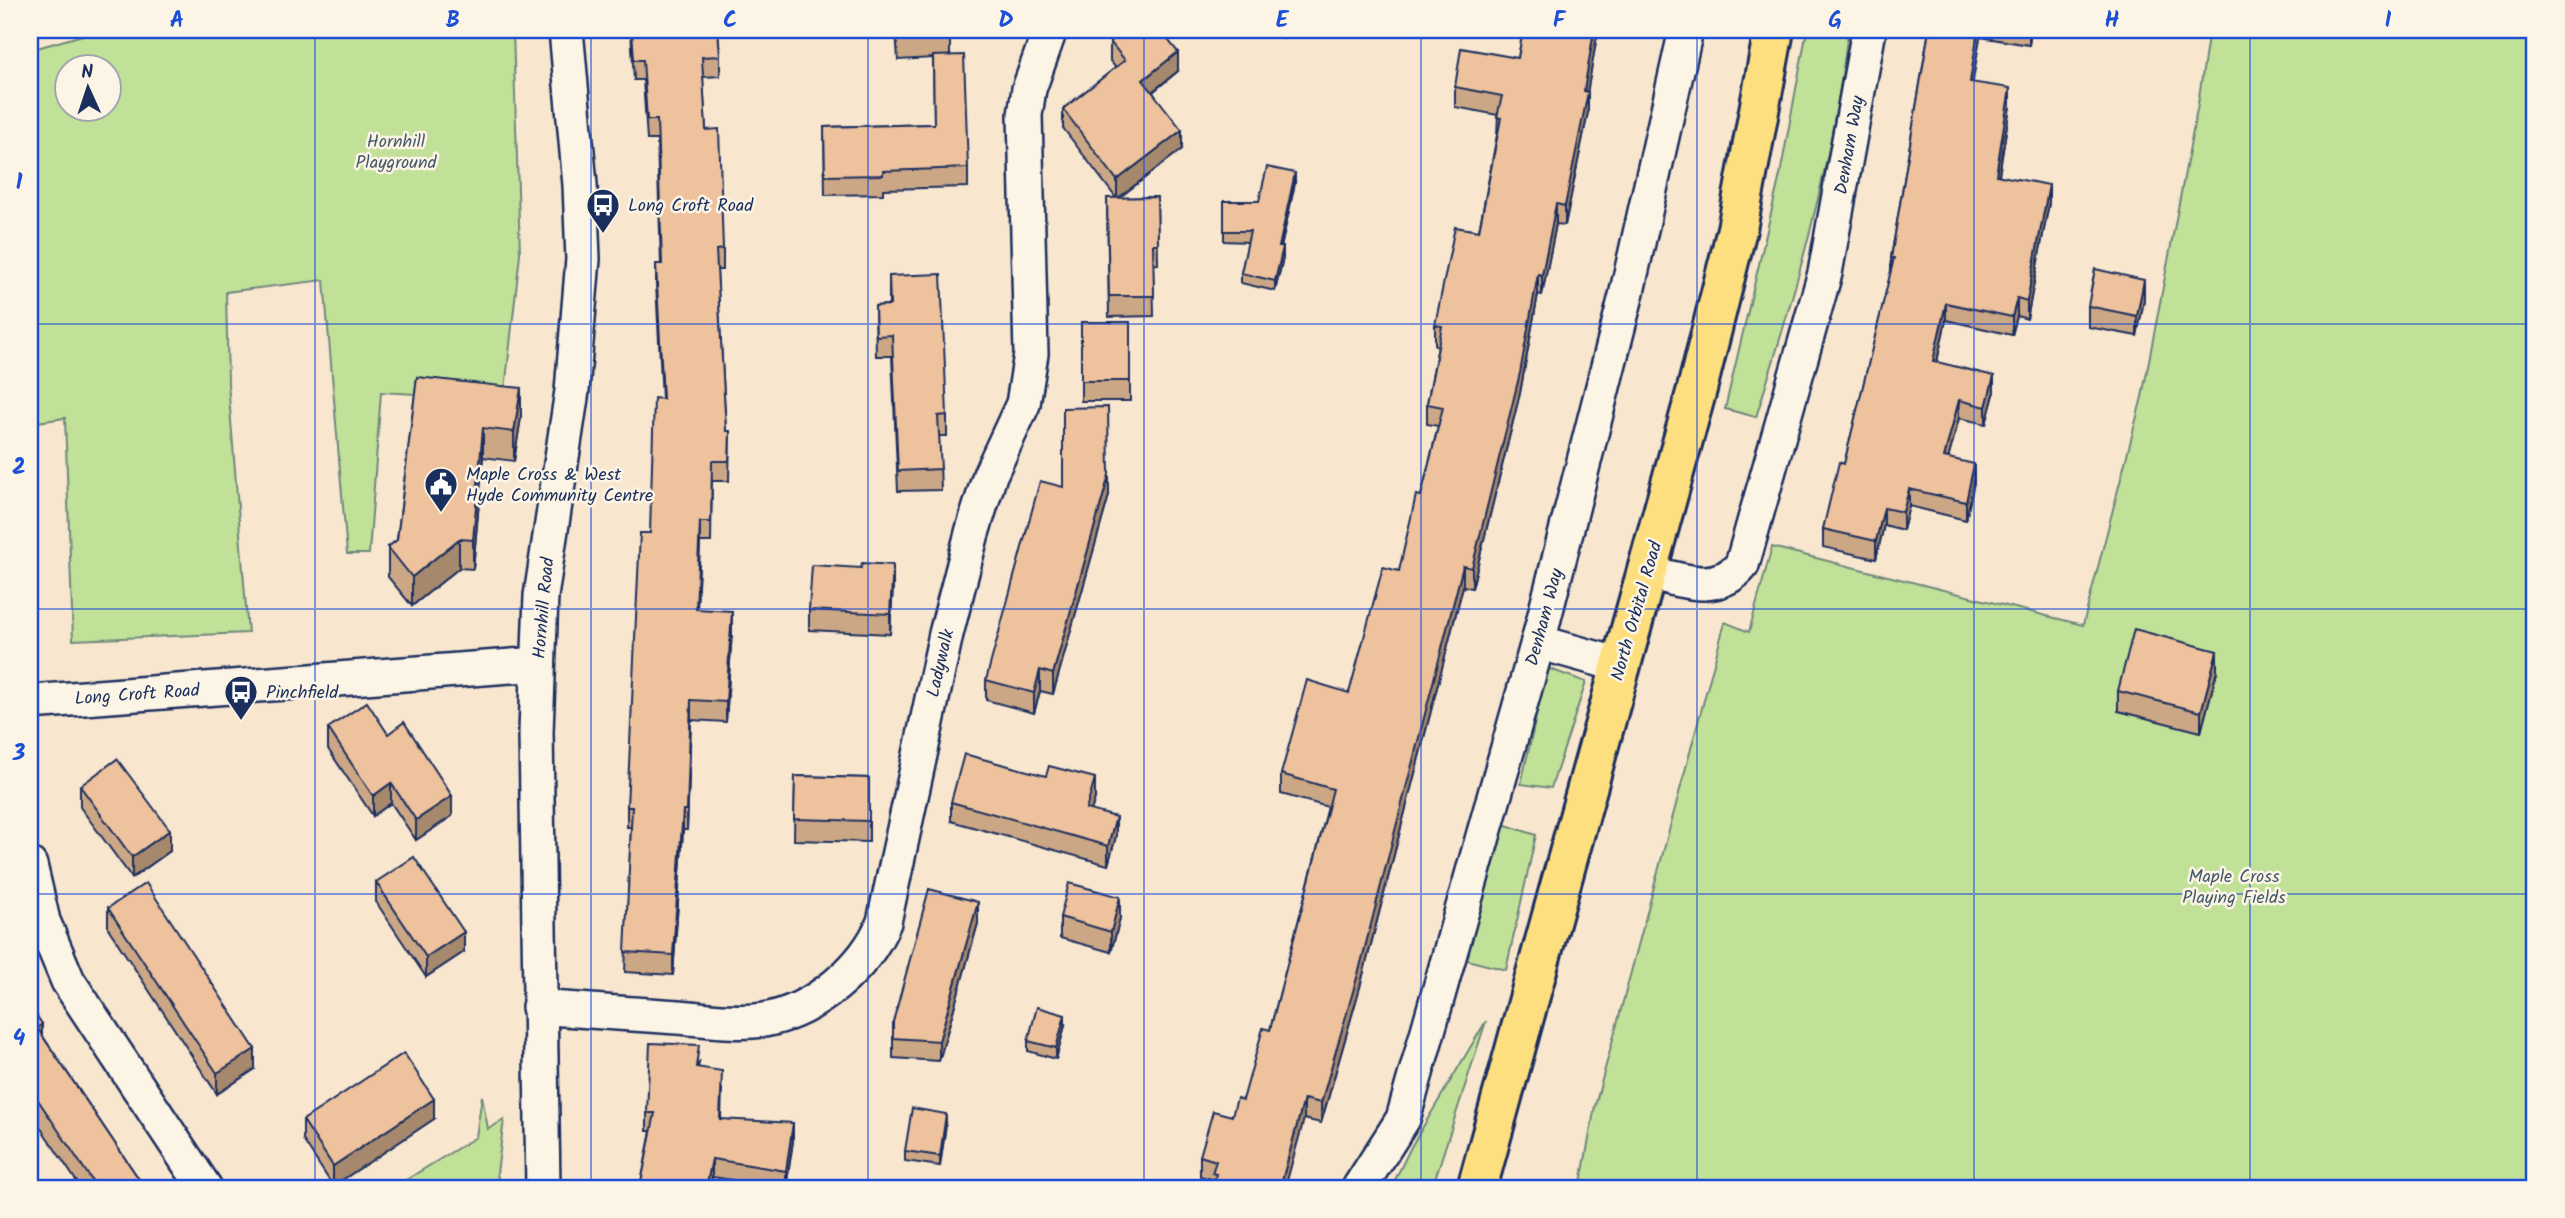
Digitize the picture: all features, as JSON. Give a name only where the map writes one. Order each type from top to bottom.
[{"type":"main road","name":"North Orbital Road","points":[[1477,1188],[1620,665],[1648,572],[1737,229],[1774,30]]},
{"type":"street","name":"Hornhill Road","points":[[543,1188],[539,1007],[538,664],[541,596],[581,313],[580,185],[566,30]]},
{"type":"street","name":"Ladywalk","points":[[539,1007],[729,1021],[765,1020],[794,1010],[819,996],[859,964],[874,945],[884,922],[946,634],[972,533],[989,475],[1023,404],[1028,381],[1031,354],[1025,116],[1029,89],[1050,30]]},
{"type":"street","name":"Denham Way","points":[[1359,1188],[1403,1119],[1538,642],[1626,296],[1686,30]]},
{"type":"street","name":"Denham Way","points":[[1648,572],[1696,583],[1716,583],[1734,575],[1742,565],[1825,273],[1869,30]]},
{"type":"street","points":[[1538,642],[1620,665]]},
{"type":"street","name":"Long Croft Road","points":[[30,702],[538,664]]},
{"type":"street","points":[[30,864],[43,920],[68,981],[205,1188]]},
{"type":"green space","name":"Hornhill Playground","points":[[100,30],[513,30],[520,254],[504,399],[381,392],[369,554],[347,554],[324,280],[226,292],[228,383],[248,633],[73,640],[65,418],[30,423],[30,50]]},
{"type":"green space","points":[[1807,30],[1848,30],[1823,177],[1785,322],[1756,417],[1725,409],[1780,175]]},
{"type":"green space","name":"Maple Cross Playing Fields","points":[[2209,30],[2535,30],[2535,1188],[1580,1188],[1595,1106],[1725,622],[1749,632],[1772,547],[2083,625],[2142,397],[2198,104]]},
{"type":"green space","points":[[1547,668],[1586,682],[1551,788],[1521,784]]},
{"type":"green space","points":[[1500,823],[1536,835],[1506,970],[1467,960]]},
{"type":"green space","points":[[1486,1021],[1432,1188],[1391,1188],[1411,1147]]},
{"type":"green space","points":[[482,1096],[488,1129],[504,1120],[497,1173],[500,1188],[393,1188],[476,1137]]},
{"type":"building","points":[[632,30],[718,30],[720,56],[702,57],[706,130],[719,129],[723,249],[716,250],[726,431],[730,431],[729,461],[712,461],[711,522],[700,522],[696,609],[732,611],[726,702],[691,700],[687,810],[683,810],[673,955],[625,952],[632,807],[627,807],[640,533],[650,533],[654,398],[663,399],[656,264],[662,264],[657,120],[647,120],[643,60],[634,60]]},
{"type":"building","points":[[897,30],[950,30],[950,37],[898,40]]},
{"type":"building","points":[[1125,30],[1160,30],[1178,52],[1143,80],[1182,130],[1117,180],[1063,109],[1125,60],[1110,42]]},
{"type":"building","points":[[1523,30],[1594,30],[1584,91],[1588,92],[1565,206],[1556,204],[1542,275],[1538,274],[1520,373],[1472,568],[1463,566],[1360,967],[1321,1103],[1304,1099],[1280,1188],[1212,1188],[1216,1174],[1212,1173],[1216,1161],[1200,1156],[1213,1111],[1232,1116],[1237,1098],[1243,1100],[1263,1028],[1270,1030],[1333,789],[1281,774],[1307,680],[1349,693],[1383,567],[1399,571],[1416,495],[1421,496],[1443,407],[1427,404],[1442,326],[1435,325],[1455,227],[1479,231],[1501,118],[1497,117],[1502,96],[1455,87],[1461,48],[1518,58]]},
{"type":"building","points":[[1929,30],[1978,30],[1970,82],[2010,88],[1996,175],[2049,185],[2027,301],[2017,298],[2012,317],[1946,303],[1933,361],[1994,376],[1986,407],[1959,400],[1944,457],[1974,464],[1966,502],[1909,489],[1903,512],[1884,508],[1876,541],[1823,529],[1839,462],[1844,464],[1894,258],[1891,258]]},
{"type":"building","points":[[964,55],[968,168],[883,171],[883,175],[825,176],[824,127],[934,124],[933,56]]},
{"type":"building","points":[[1267,167],[1295,173],[1279,247],[1283,247],[1275,281],[1241,273],[1250,231],[1224,231],[1224,201],[1259,201]]},
{"type":"building","points":[[1157,197],[1158,244],[1153,244],[1154,296],[1109,296],[1107,198]]},
{"type":"building","points":[[2095,269],[2144,280],[2137,316],[2088,306]]},
{"type":"building","points":[[941,274],[947,415],[938,416],[941,469],[898,471],[892,335],[876,336],[875,306],[890,305],[889,276]]},
{"type":"building","points":[[1081,322],[1130,322],[1130,381],[1081,381]]},
{"type":"building","name":"Maple Cross & West Hyde Community Centre","points":[[417,377],[521,388],[514,432],[483,428],[473,540],[459,539],[412,577],[388,547],[397,540]]},
{"type":"building","points":[[1108,407],[1109,475],[1053,674],[1040,670],[1034,693],[986,680],[1040,481],[1063,487],[1063,408]]},
{"type":"building","points":[[862,563],[893,565],[890,614],[809,610],[812,565],[861,568]]},
{"type":"building","points":[[2134,629],[2217,651],[2201,712],[2118,691]]},
{"type":"building","points":[[367,702],[388,734],[404,722],[452,796],[416,820],[391,783],[373,796],[328,728]]},
{"type":"building","points":[[964,754],[1046,776],[1049,766],[1095,778],[1086,809],[1116,817],[1108,846],[951,802]]},
{"type":"building","points":[[117,759],[170,830],[132,857],[80,786]]},
{"type":"building","points":[[795,776],[869,778],[869,821],[794,819]]},
{"type":"building","points":[[414,857],[464,932],[426,957],[376,882]]},
{"type":"building","points":[[146,883],[255,1049],[217,1073],[108,908]]},
{"type":"building","points":[[1069,883],[1120,897],[1111,932],[1060,917]]},
{"type":"building","points":[[929,889],[978,902],[939,1041],[893,1038],[893,1022]]},
{"type":"building","points":[[30,1005],[42,1024],[37,1028],[145,1188],[97,1188],[30,1088]]},
{"type":"building","points":[[1037,1007],[1065,1015],[1056,1048],[1028,1041]]},
{"type":"building","points":[[650,1043],[699,1045],[696,1067],[722,1071],[720,1119],[793,1123],[786,1171],[712,1159],[706,1188],[640,1188],[655,1113],[647,1113]]},
{"type":"building","points":[[404,1053],[434,1099],[333,1166],[303,1120]]},
{"type":"building","points":[[912,1108],[946,1114],[940,1156],[905,1151]]},
{"type":"place","name":"Long Croft Road","points":[[603,235]]},
{"type":"place","name":"Maple Cross & West Hyde Community Centre","points":[[441,514]]},
{"type":"place","name":"Pinchfield","points":[[241,722]]}]
